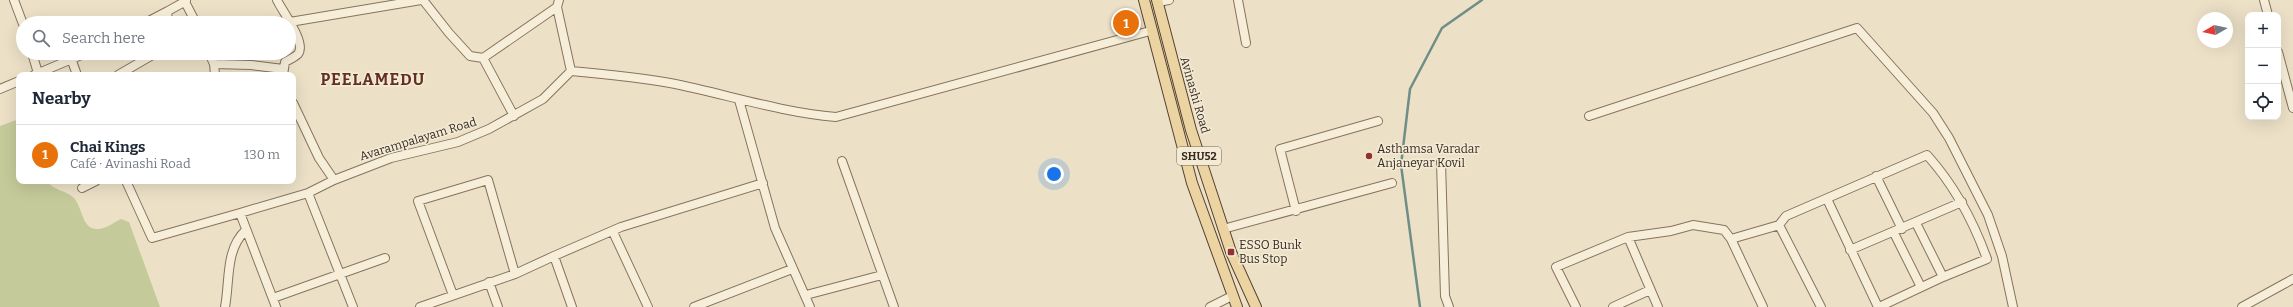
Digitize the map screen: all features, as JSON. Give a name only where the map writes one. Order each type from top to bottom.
[{"type":"main road","name":"SHU52","points":[[1144,0],[1150,30],[1192,183],[1237,307]]},
{"type":"main road","name":"Avinashi Road","points":[[1158,1],[1191,130],[1231,252],[1256,307]]},
{"type":"street","points":[[14,0],[20,16]]},
{"type":"street","points":[[158,16],[185,0],[193,16]]},
{"type":"street","points":[[277,0],[286,16]]},
{"type":"street","points":[[296,21],[422,0],[470,56],[483,58],[558,4],[571,71],[615,74],[671,83],[802,114],[836,117],[1150,30]]},
{"type":"street","points":[[1158,1],[1169,0]]},
{"type":"street","points":[[1238,0],[1246,43]]},
{"type":"street","points":[[2264,0],[2267,12]]},
{"type":"street","points":[[167,16],[168,11]]},
{"type":"street","points":[[1589,116],[1857,28],[1933,113],[1949,138],[1988,215],[2002,256],[2013,307]]},
{"type":"street","points":[[296,33],[299,39],[300,49],[296,55]]},
{"type":"street","points":[[483,58],[514,116]]},
{"type":"street","points":[[33,60],[36,72]]},
{"type":"street","points":[[123,72],[144,60]]},
{"type":"street","points":[[212,60],[215,72]]},
{"type":"street","points":[[214,64],[250,65],[283,72],[285,62],[288,60]]},
{"type":"street","points":[[42,72],[72,61],[76,72]]},
{"type":"street","points":[[2281,64],[2293,108]]},
{"type":"street","name":"Avarampalayam Road","points":[[127,184],[152,238],[308,193],[334,180],[391,158],[458,142],[489,130],[543,98],[571,71]]},
{"type":"street","points":[[2285,79],[2293,73]]},
{"type":"street","points":[[0,89],[16,82]]},
{"type":"street","points":[[739,100],[775,228],[792,269],[806,295],[810,307]]},
{"type":"street","points":[[296,109],[319,158],[334,180]]},
{"type":"street","points":[[1296,211],[1280,149],[1378,121]]},
{"type":"street","points":[[1731,239],[1779,225],[1786,216],[1927,155],[1944,174],[1962,202],[1988,259],[1943,277],[1879,307],[1850,250],[1827,199]]},
{"type":"street","points":[[842,161],[894,307]]},
{"type":"street","points":[[1441,162],[1445,296],[1449,307]]},
{"type":"street","points":[[1876,176],[1921,287]]},
{"type":"street","points":[[453,295],[418,201],[488,180],[515,274]]},
{"type":"street","points":[[424,306],[515,274],[613,232],[621,227],[763,183]]},
{"type":"street","points":[[1223,229],[1296,211],[1392,183]]},
{"type":"street","points":[[82,188],[90,184]]},
{"type":"street","points":[[308,193],[353,307]]},
{"type":"street","points":[[1850,250],[1898,231],[1962,202]]},
{"type":"street","points":[[240,213],[276,307]]},
{"type":"street","points":[[1916,223],[1943,277]]},
{"type":"street","points":[[1576,307],[1556,266],[1628,237],[1671,231],[1693,225],[1724,230],[1731,239],[1763,307]]},
{"type":"street","points":[[1779,225],[1821,307]]},
{"type":"street","points":[[225,307],[232,249],[238,237],[246,230]]},
{"type":"street","points":[[613,232],[648,307]]},
{"type":"street","points":[[1628,237],[1658,307]]},
{"type":"street","points":[[554,256],[572,307]]},
{"type":"street","points":[[273,298],[385,258]]},
{"type":"street","points":[[694,307],[792,269]]},
{"type":"street","points":[[806,295],[882,275]]},
{"type":"street","points":[[2242,307],[2293,278]]},
{"type":"street","points":[[489,282],[498,307]]},
{"type":"street","points":[[1613,307],[1650,290]]},
{"type":"street","points":[[1210,307],[1232,296]]},
{"type":"green space","points":[[16,120],[16,184],[50,184],[70,195],[79,206],[85,222],[92,228],[104,228],[121,219],[129,222],[160,307],[0,307],[0,126]]},
{"type":"waterway","points":[[1420,307],[1401,165],[1410,89],[1442,28],[1482,0]]},
{"type":"place","name":"Chai Kings","points":[[1126,23]]},
{"type":"place","name":"Asthamsa Varadar Anjaneyar Kovil","points":[[1369,156]]},
{"type":"place","name":"ESSO Bunk Bus Stop","points":[[1231,252]]},
{"type":"district","name":"PEELAMEDU","points":[[373,79]]}]
